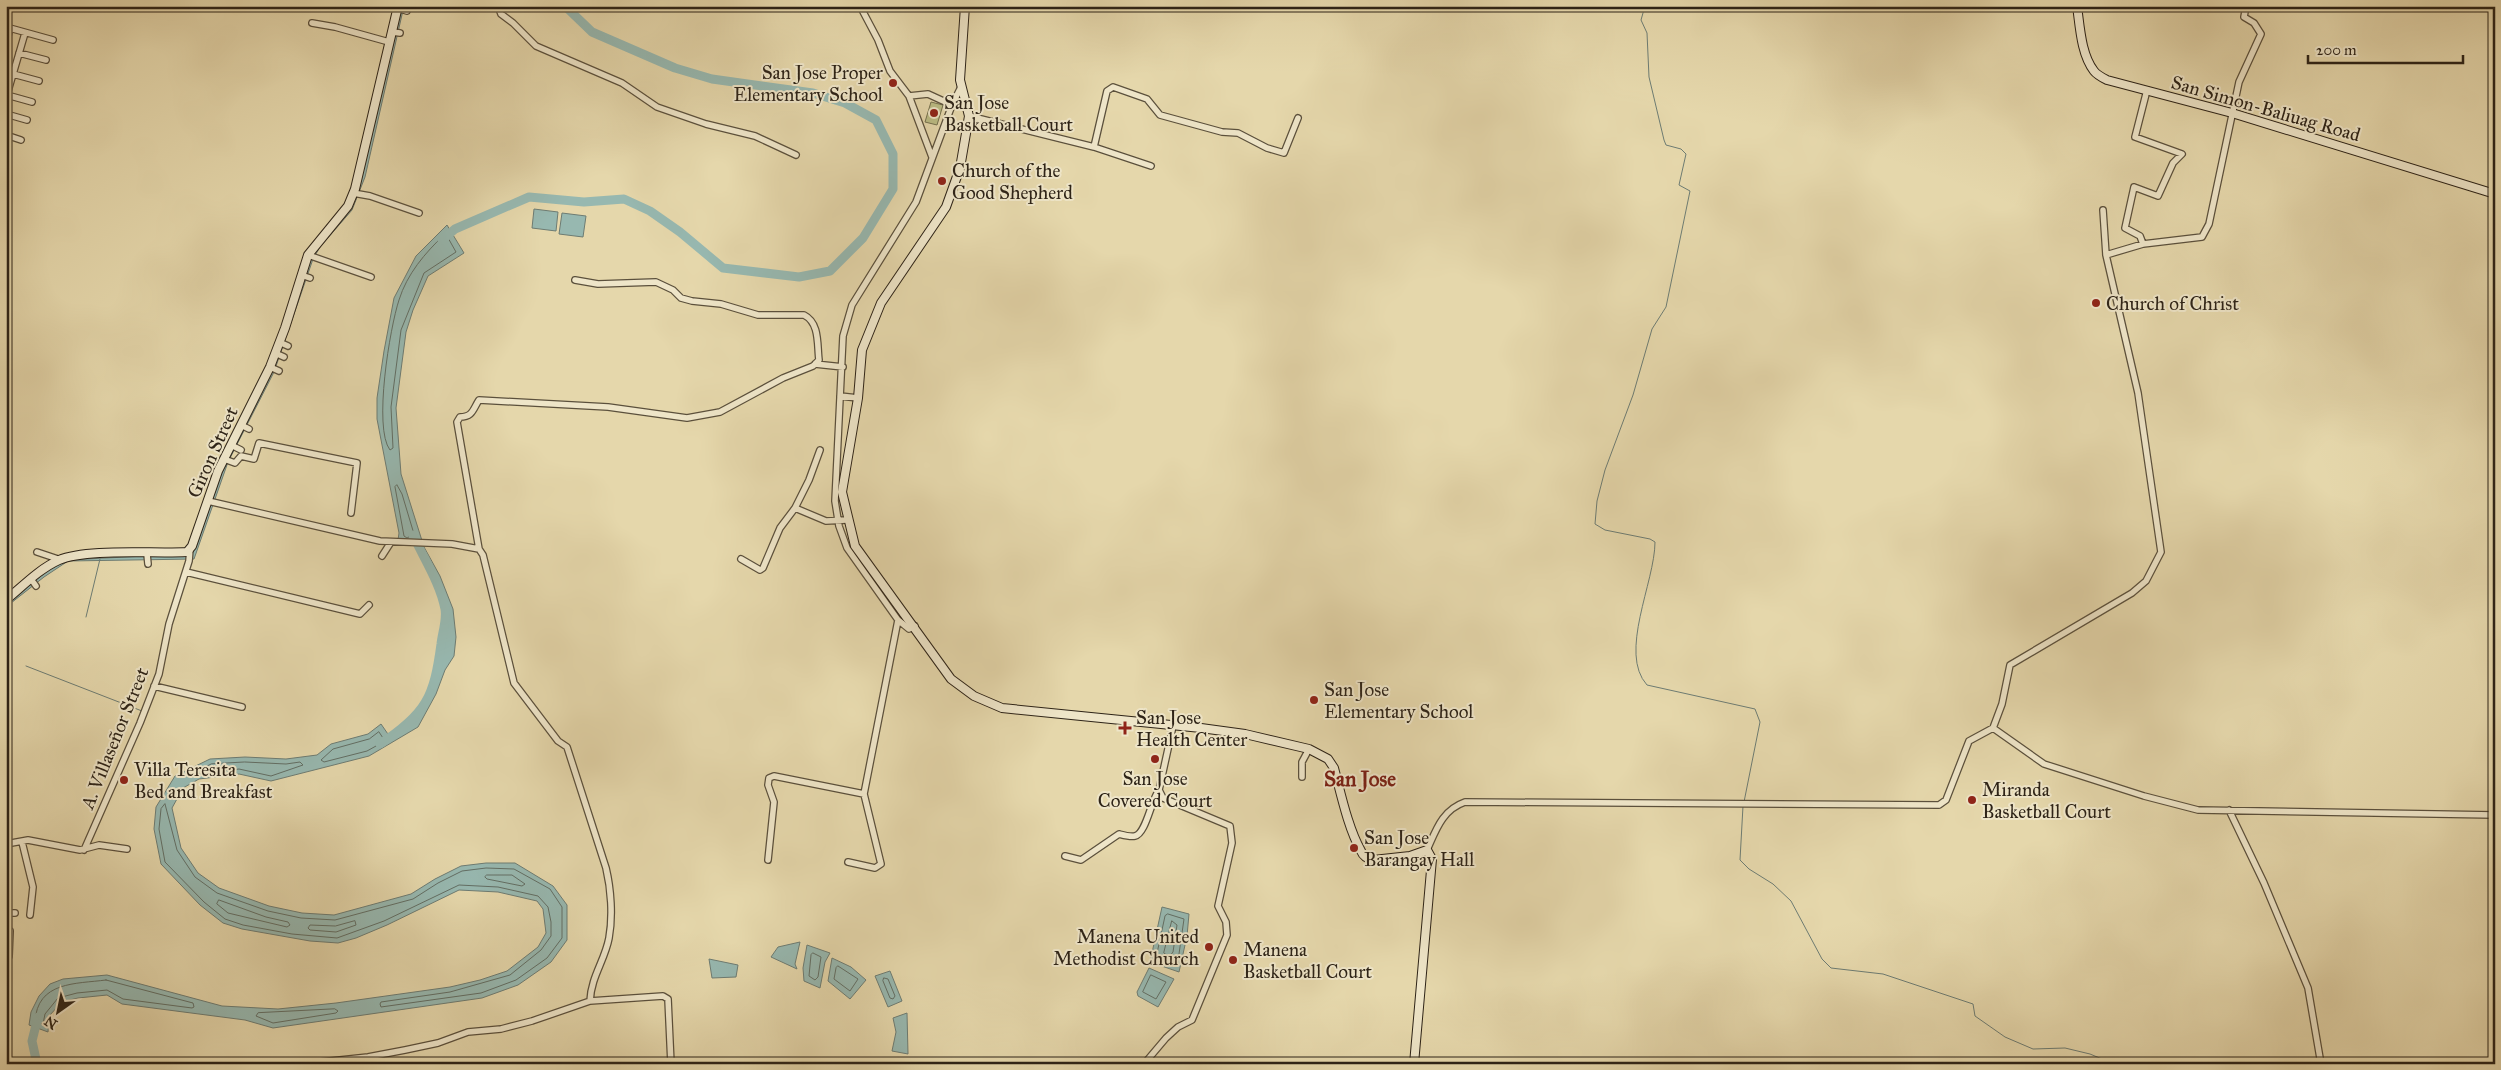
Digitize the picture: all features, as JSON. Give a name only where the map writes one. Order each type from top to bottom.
[{"type":"street","points":[[498,6],[501,14],[536,46],[622,83],[657,107],[706,124],[755,136],[796,155]]},
{"type":"street","points":[[860,6],[878,40],[890,71],[909,96],[932,158]]},
{"type":"street","points":[[915,626],[909,629],[905,628],[898,620],[847,548],[838,521],[835,501],[843,367],[843,336],[852,305],[916,202],[960,87],[965,6]]},
{"type":"street","name":"San Simon-Baliuag Road","points":[[2077,6],[2081,35],[2094,72],[2107,80],[2232,113],[2495,194]]},
{"type":"street","points":[[2106,255],[2143,244],[2202,237],[2210,224],[2239,82],[2261,34],[2254,23],[2244,17],[2246,6]]},
{"type":"street","points":[[398,8],[407,11]]},
{"type":"street","name":"Giron Street","points":[[190,555],[232,446],[244,427],[289,325],[307,264],[311,256],[346,213],[356,194],[389,42],[395,32],[398,8]]},
{"type":"street","points":[[312,23],[335,26],[389,42]]},
{"type":"street","points":[[6,42],[8,28],[53,40]]},
{"type":"street","points":[[25,33],[7,93],[32,102]]},
{"type":"street","points":[[19,53],[46,60]]},
{"type":"street","points":[[13,74],[39,81]]},
{"type":"street","points":[[960,87],[969,116],[960,168],[946,207],[881,303],[862,350],[858,398],[842,492],[847,520],[855,546],[915,626],[951,679],[974,696],[1002,708],[1245,734],[1309,749],[1328,759],[1334,768],[1361,853],[1373,860],[1410,856],[1426,850],[1444,816],[1453,806],[1465,802],[1939,805],[1946,800],[1969,741],[1993,728],[2002,704],[2010,665],[2132,593],[2146,581],[2161,552],[2138,393],[2106,255],[2103,210]]},
{"type":"street","points":[[1094,147],[1107,90],[1112,87],[1147,99],[1160,115],[1222,132],[1238,133],[1267,148],[1284,154],[1298,118]]},
{"type":"street","points":[[2143,244],[2140,236],[2126,228],[2134,187],[2158,196],[2173,163],[2182,154],[2134,137],[2147,90]]},
{"type":"street","points":[[909,96],[928,94],[952,106]]},
{"type":"street","points":[[6,114],[27,120]]},
{"type":"street","points":[[969,116],[1094,147],[1151,166]]},
{"type":"street","points":[[6,135],[21,140]]},
{"type":"street","points":[[356,194],[370,196],[419,213]]},
{"type":"street","points":[[311,256],[371,277]]},
{"type":"street","points":[[575,280],[598,284],[656,282],[673,290],[680,298],[692,301],[721,304],[758,315],[804,315],[810,318],[816,327],[819,360],[816,364]]},
{"type":"street","points":[[280,343],[288,346]]},
{"type":"street","points":[[276,354],[284,357]]},
{"type":"street","points":[[590,1001],[591,986],[609,938],[611,888],[567,747],[558,741],[514,683],[483,555],[479,549],[457,422],[460,417],[470,415],[479,400],[608,407],[687,418],[720,412],[783,378],[816,364],[843,367]]},
{"type":"street","points":[[271,367],[279,371]]},
{"type":"street","points":[[840,396],[858,398]]},
{"type":"street","points":[[226,460],[235,463],[241,456],[254,459],[260,443],[357,463],[351,513]]},
{"type":"street","points":[[232,446],[241,450]]},
{"type":"street","points":[[741,559],[762,570],[780,528],[795,508],[809,480],[820,450]]},
{"type":"street","points":[[211,502],[391,542],[452,544],[479,549]]},
{"type":"street","points":[[795,508],[826,521],[847,520]]},
{"type":"street","points":[[382,556],[391,542]]},
{"type":"street","points":[[37,552],[61,560]]},
{"type":"street","points":[[6,600],[32,579],[61,560],[86,555],[147,558],[180,552],[190,555]]},
{"type":"street","name":"A. Villaseñor Street","points":[[84,850],[154,686],[169,624],[190,555]]},
{"type":"street","points":[[186,572],[360,614],[368,605]]},
{"type":"street","points":[[32,579],[36,586]]},
{"type":"street","points":[[848,862],[874,868],[881,864],[864,794],[898,620]]},
{"type":"street","points":[[154,686],[242,707]]},
{"type":"street","points":[[1065,856],[1081,860],[1118,834],[1138,835],[1149,816],[1153,798],[1160,790],[1173,726]]},
{"type":"street","points":[[1993,728],[2044,764],[2144,796],[2191,808],[2495,815]]},
{"type":"street","points":[[1302,777],[1302,762],[1309,749]]},
{"type":"street","points":[[768,860],[774,802],[768,785],[769,778],[774,776],[864,794]]},
{"type":"street","points":[[1144,1064],[1178,1027],[1192,1020],[1227,935],[1226,922],[1218,906],[1232,843],[1230,826],[1164,798],[1160,790]]},
{"type":"street","points":[[2229,810],[2264,883],[2308,988],[2321,1064]]},
{"type":"street","points":[[6,844],[28,840],[84,850],[89,846],[99,845],[127,849]]},
{"type":"street","points":[[22,842],[33,887],[30,915]]},
{"type":"street","points":[[1414,1064],[1432,859],[1426,850]]},
{"type":"street","points":[[6,913],[15,913]]},
{"type":"street","points":[[9,931],[9,956]]},
{"type":"street","points":[[302,1064],[368,1057],[413,1048],[468,1032],[501,1029],[532,1021],[590,1001],[663,996],[668,999],[671,1064]]},
{"type":"green space","name":"San Jose Basketball Court","points":[[931,102],[943,105],[937,125],[925,122]]},
{"type":"water","points":[[400,6],[404,6],[365,177],[352,210],[320,247],[313,259],[274,372],[228,462],[194,559],[68,561],[6,607],[6,601],[38,576],[66,560],[186,554],[224,463],[246,419],[310,258],[348,209]]},
{"type":"water","points":[[534,209],[558,212],[556,231],[532,228]]},
{"type":"water","points":[[562,213],[586,216],[583,237],[559,234]]},
{"type":"water","points":[[447,225],[464,253],[428,276],[413,310],[406,332],[396,408],[401,474],[424,547],[440,576],[453,609],[456,637],[454,656],[445,670],[436,694],[418,727],[369,756],[271,781],[239,774],[199,779],[183,788],[172,808],[181,848],[198,873],[219,888],[269,906],[302,913],[334,915],[411,894],[461,866],[486,863],[515,863],[553,886],[567,905],[567,940],[551,962],[518,985],[482,998],[273,1028],[245,1020],[122,1004],[107,995],[62,1002],[49,1016],[48,1032],[29,1025],[31,1012],[39,996],[50,984],[63,979],[107,975],[222,1006],[278,1009],[450,987],[480,980],[507,971],[538,947],[546,933],[543,909],[537,901],[498,892],[459,890],[387,925],[356,938],[338,943],[310,941],[242,929],[223,923],[200,905],[161,864],[154,829],[156,807],[175,776],[210,759],[245,757],[286,759],[317,755],[331,744],[368,734],[381,724],[390,737],[415,718],[429,696],[437,671],[444,622],[444,602],[433,575],[415,541],[398,540],[399,533],[377,419],[377,398],[394,298],[416,256]]},
{"type":"water","points":[[1162,907],[1189,914],[1187,936],[1179,972],[1150,962]]},
{"type":"water","points":[[800,942],[795,964],[797,969],[771,957],[778,947]]},
{"type":"water","points":[[807,945],[830,953],[825,962],[820,988],[804,981],[803,968]]},
{"type":"water","points":[[832,958],[851,967],[866,980],[850,999],[828,981]]},
{"type":"water","points":[[709,959],[738,965],[736,977],[712,978]]},
{"type":"water","points":[[1149,968],[1174,979],[1158,1007],[1138,996],[1137,992]]},
{"type":"water","points":[[890,971],[902,1001],[888,1007],[875,976]]},
{"type":"water","points":[[907,1013],[908,1054],[892,1051],[896,1032],[893,1018]]},
{"type":"waterway","points":[[442,240],[455,229],[529,197],[584,202],[624,199],[650,211],[680,232],[723,268],[799,277],[830,271],[863,238],[893,189],[893,154],[876,120],[845,103],[813,93],[712,79],[675,68],[592,32],[565,6]]},
{"type":"waterway","points":[[1645,6],[1641,20],[1647,33],[1649,77],[1664,140],[1666,145],[1681,149],[1686,154],[1679,185],[1690,191],[1666,307],[1652,329],[1633,395],[1605,470],[1597,501],[1595,524],[1605,530],[1650,539],[1655,542],[1650,577],[1637,636],[1636,655],[1639,671],[1647,685],[1755,709],[1760,722],[1744,802]]},
{"type":"waterway","points":[[380,744],[408,723],[425,703],[435,678],[445,622],[443,599],[413,535]]},
{"type":"waterway","points":[[86,617],[100,559]]},
{"type":"waterway","points":[[26,666],[142,711]]},
{"type":"waterway","points":[[1743,806],[1740,860],[1749,869],[1773,884],[1791,901],[1822,959],[1831,968],[1883,974],[1973,1004],[1975,1016],[2005,1037],[2033,1049],[2065,1048],[2090,1054],[2114,1064]]},
{"type":"waterway","points":[[37,1064],[32,1041],[38,1017]]},
{"type":"place","name":"San Jose Proper Elementary School","points":[[893,83]]},
{"type":"place","name":"San Jose Basketball Court","points":[[934,113]]},
{"type":"place","name":"Church of the Good Shepherd","points":[[942,181]]},
{"type":"place","name":"Church of Christ","points":[[2096,303]]},
{"type":"place","name":"San Jose Elementary School","points":[[1314,700]]},
{"type":"place","name":"San Jose Health Center","points":[[1125,728]]},
{"type":"place","name":"San Jose Covered Court","points":[[1155,759]]},
{"type":"place","name":"Villa Teresita Bed and Breakfast","points":[[124,780]]},
{"type":"place","name":"Miranda Basketball Court","points":[[1972,800]]},
{"type":"place","name":"San Jose Barangay Hall","points":[[1354,848]]},
{"type":"place","name":"Manena United Methodist Church","points":[[1209,947]]},
{"type":"place","name":"Manena Basketball Court","points":[[1233,960]]},
{"type":"district","name":"San Jose","points":[[1360,779]]}]
